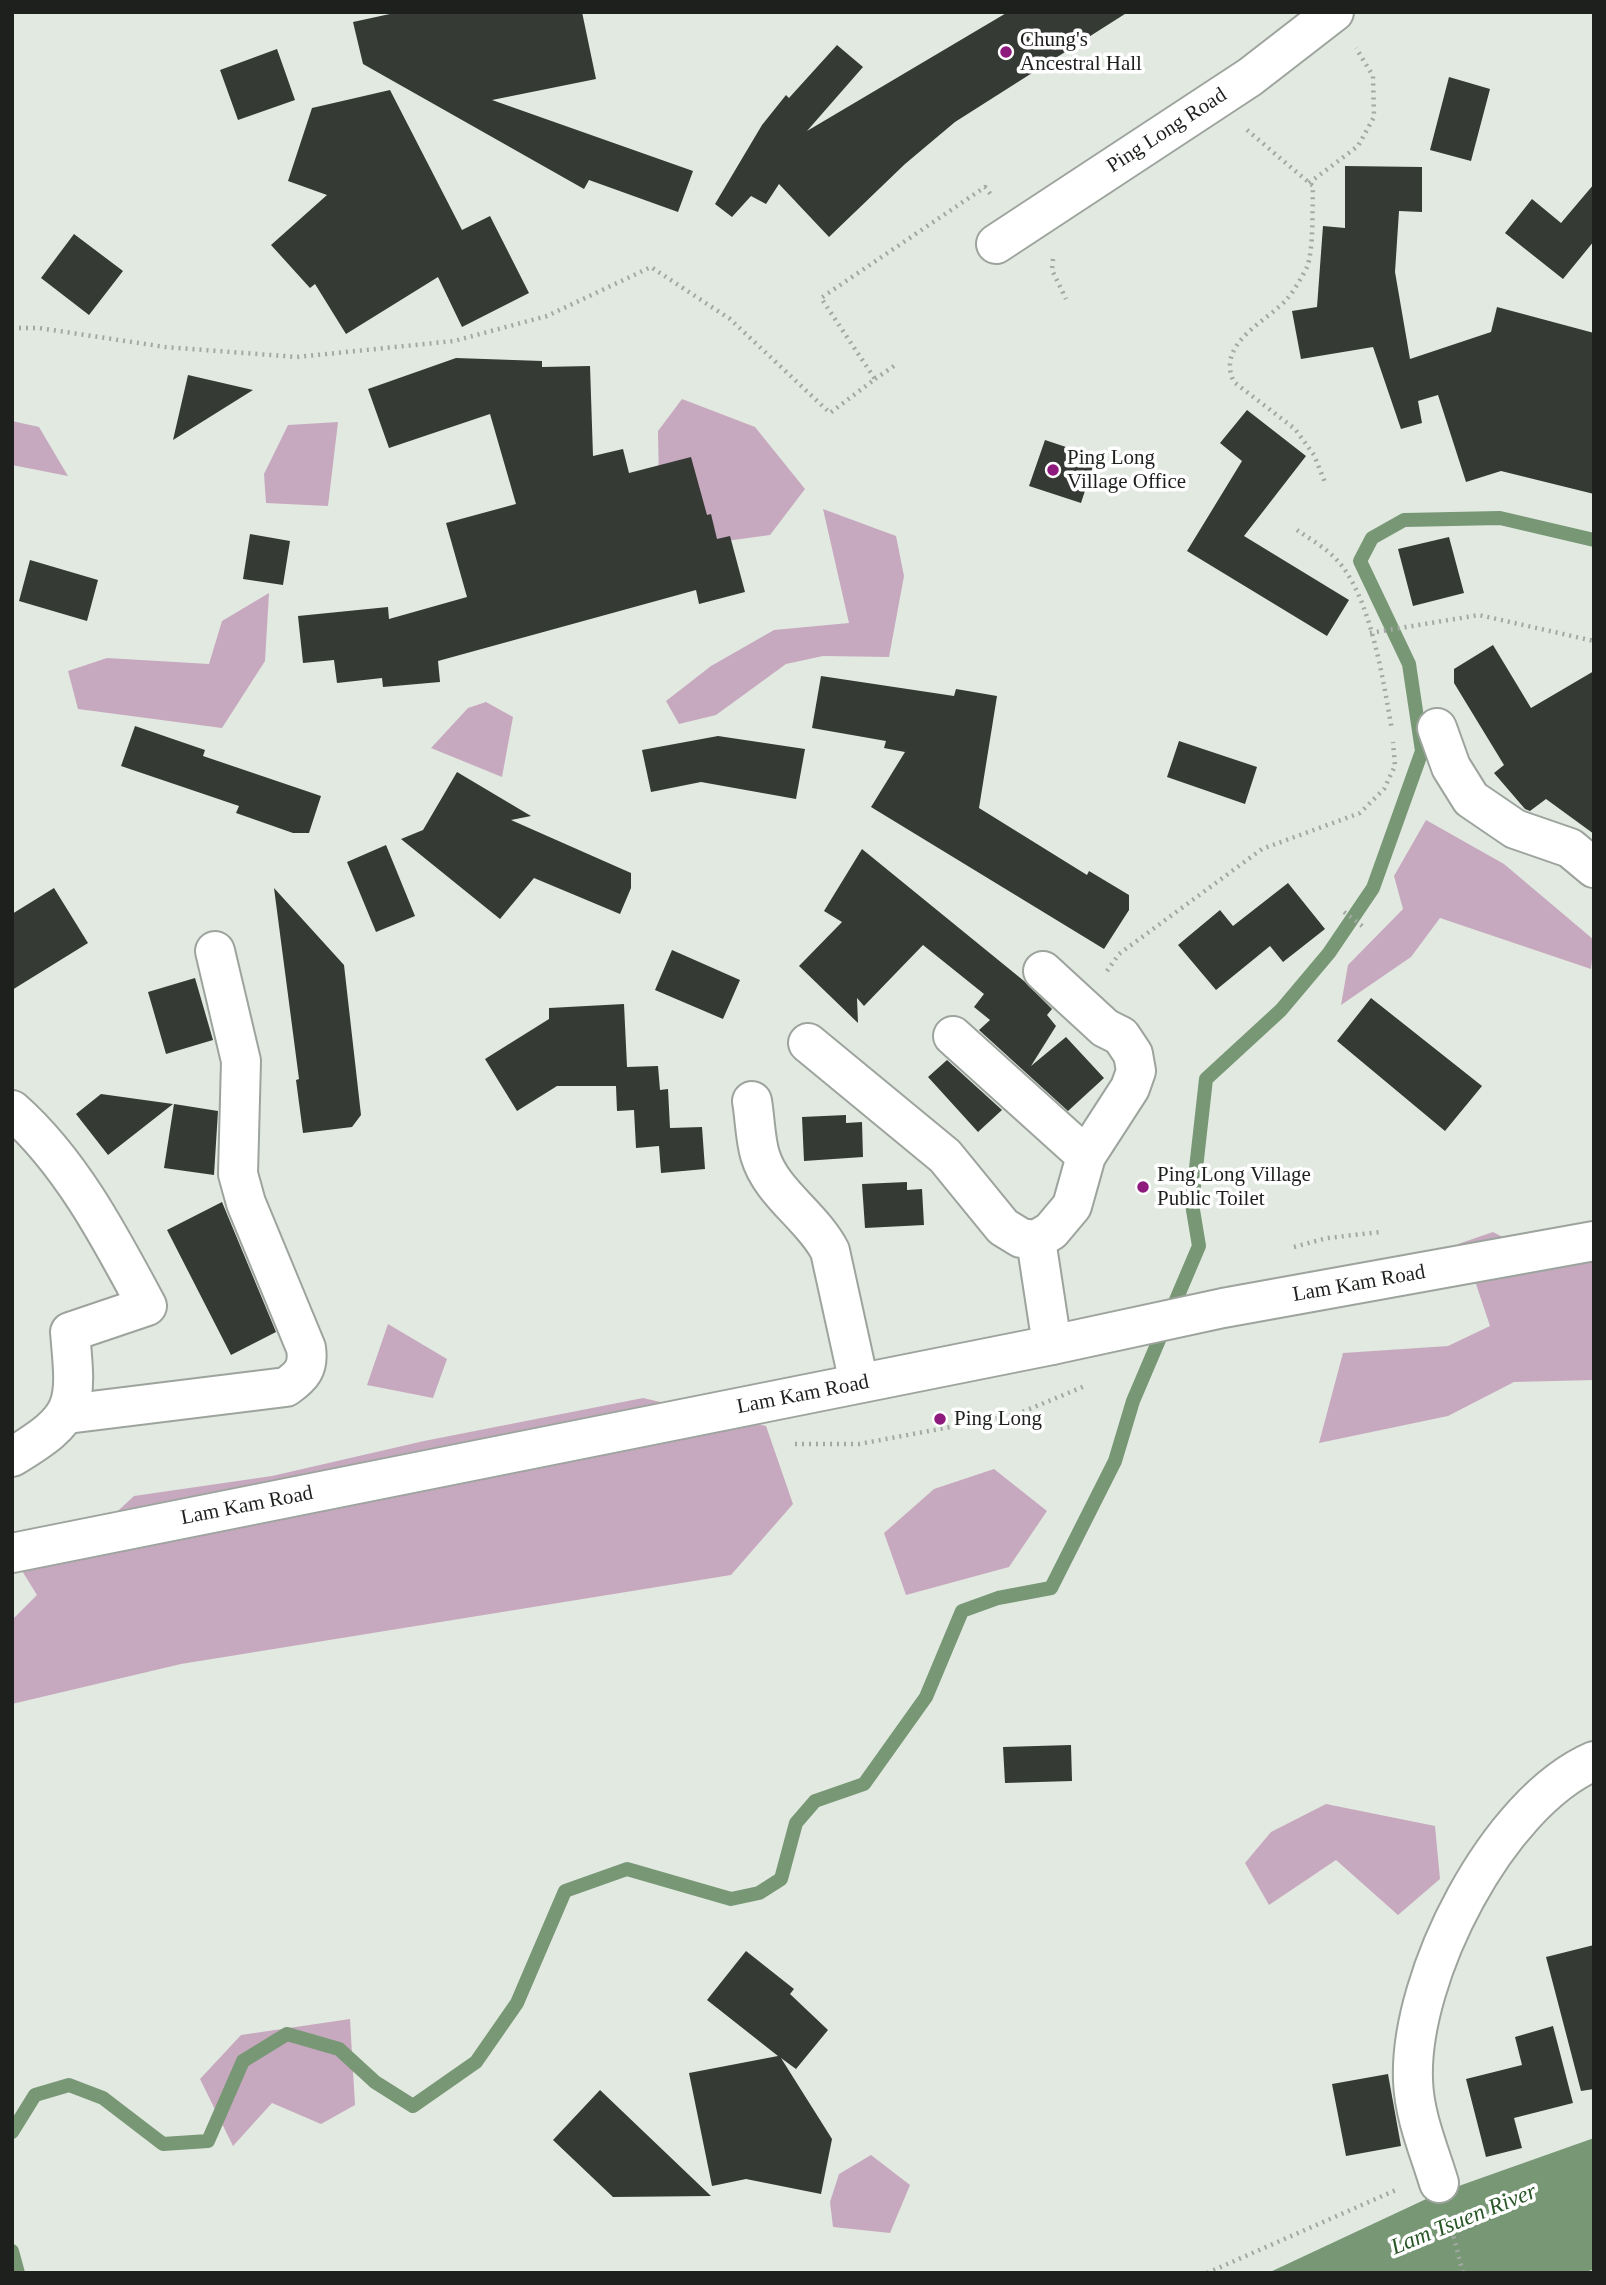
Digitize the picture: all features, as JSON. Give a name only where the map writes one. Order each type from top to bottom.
[{"type":"street","name":"Ping Long Road","points":[[996,244],[1250,77],[1343,28]]},
{"type":"street","points":[[1437,728],[1451,767],[1471,799],[1515,829],[1570,848],[1594,868]]},
{"type":"street","points":[[67,1414],[286,1387],[302,1376],[307,1361],[306,1348],[246,1203],[239,1174],[241,1061],[215,951]]},
{"type":"street","points":[[808,1043],[944,1156],[1003,1227],[1021,1238],[1036,1240],[1051,1231],[1072,1206],[1086,1156],[1130,1088],[1136,1071],[1133,1054],[1121,1035],[1105,1028],[1043,971]]},
{"type":"street","points":[[953,1036],[1086,1156]]},
{"type":"street","points":[[752,1101],[760,1156],[777,1186],[820,1232],[830,1251],[859,1383]]},
{"type":"street","points":[[12,1110],[33,1129],[103,1225],[147,1306],[71,1332],[75,1375],[74,1395],[67,1414],[57,1427],[12,1457]]},
{"type":"street","points":[[1036,1240],[1052,1345]]},
{"type":"street","name":"Lam Kam Road","points":[[12,1553],[1104,1335],[1223,1308],[1594,1241]]},
{"type":"street","points":[[1437,2178],[1420,2123],[1413,2082],[1414,2043],[1431,1975],[1473,1884],[1497,1848],[1552,1784],[1569,1772],[1594,1761]]},
{"type":"path","points":[[1309,183],[1358,146],[1374,117],[1373,76],[1343,28]]},
{"type":"path","points":[[1245,129],[1313,187],[1308,264],[1287,299],[1251,326],[1230,360],[1229,372],[1234,382],[1295,429],[1314,455],[1326,485]]},
{"type":"path","points":[[876,379],[821,298],[985,187],[994,198]]},
{"type":"path","points":[[12,328],[39,328],[165,347],[297,357],[454,341],[548,316],[651,267],[730,318],[830,413],[894,366]]},
{"type":"path","points":[[1084,1008],[1118,954],[1262,849],[1360,813],[1384,789],[1395,766],[1377,649],[1363,604],[1337,560],[1297,530]]},
{"type":"path","points":[[1370,633],[1479,615],[1594,641]]},
{"type":"path","points":[[1344,912],[1366,929]]},
{"type":"path","points":[[1207,2273],[1437,2178],[1463,2273]]},
{"type":"shaded area","points":[[682,399],[755,427],[805,489],[770,535],[704,544],[659,487],[658,431]]},
{"type":"shaded area","points":[[12,421],[39,427],[68,476],[12,465]]},
{"type":"shaded area","points":[[338,422],[328,506],[266,503],[264,474],[288,425]]},
{"type":"shaded area","points":[[823,509],[896,536],[904,576],[889,657],[823,656],[786,664],[716,715],[679,724],[666,701],[711,666],[774,630],[849,623]]},
{"type":"shaded area","points":[[269,593],[265,661],[222,728],[78,709],[68,671],[107,658],[209,664],[222,621]]},
{"type":"shaded area","points":[[486,702],[513,717],[502,777],[431,748],[468,708]]},
{"type":"shaded area","points":[[1426,820],[1504,864],[1594,940],[1591,969],[1440,918],[1411,957],[1341,1005],[1348,965],[1403,909],[1394,876]]},
{"type":"shaded area","points":[[1594,1222],[1594,1380],[1514,1382],[1448,1416],[1319,1443],[1343,1353],[1448,1346],[1490,1326],[1474,1278],[1458,1244],[1493,1232],[1549,1261]]},
{"type":"shaded area","points":[[388,1324],[447,1359],[433,1398],[367,1385]]},
{"type":"shaded area","points":[[643,1398],[766,1426],[793,1504],[731,1575],[181,1664],[12,1704],[12,1620],[37,1595],[19,1566],[69,1556],[134,1496],[272,1476],[424,1441]]},
{"type":"shaded area","points":[[994,1469],[1047,1511],[1009,1567],[906,1595],[884,1533],[934,1489]]},
{"type":"shaded area","points":[[1326,1804],[1435,1826],[1440,1879],[1398,1915],[1336,1860],[1269,1905],[1245,1863],[1271,1832]]},
{"type":"shaded area","points":[[350,2019],[355,2105],[321,2124],[272,2103],[233,2146],[200,2079],[241,2035]]},
{"type":"shaded area","points":[[871,2155],[910,2185],[890,2233],[833,2227],[830,2202],[839,2174]]},
{"type":"water","name":"Lam Tsuen River","points":[[1594,2138],[1594,2269],[1584,2273],[1268,2273],[1439,2193]]},
{"type":"building","points":[[399,12],[582,12],[596,79],[492,100],[693,171],[678,212],[589,180],[584,189],[363,64],[353,22]]},
{"type":"building","points":[[1008,12],[1128,12],[955,122],[905,164],[829,237],[779,184],[766,204],[751,196],[732,217],[715,204],[762,125],[786,95],[789,98],[837,45],[863,67],[807,131]]},
{"type":"building","points":[[277,49],[295,100],[238,120],[220,70]]},
{"type":"building","points":[[1449,77],[1490,89],[1471,161],[1430,150]]},
{"type":"building","points":[[390,90],[462,230],[490,216],[529,293],[462,327],[438,277],[346,334],[315,284],[310,288],[271,245],[327,195],[288,181],[312,108]]},
{"type":"building","points":[[1345,166],[1422,167],[1422,212],[1399,211],[1395,272],[1410,359],[1491,332],[1497,307],[1594,333],[1594,494],[1501,471],[1466,482],[1438,395],[1418,401],[1422,423],[1401,429],[1373,347],[1301,359],[1292,311],[1317,307],[1323,226],[1345,228]]},
{"type":"building","points":[[1594,184],[1594,241],[1563,279],[1505,233],[1532,199],[1561,223]]},
{"type":"building","points":[[74,234],[123,271],[89,315],[41,278]]},
{"type":"building","points":[[456,358],[542,361],[542,367],[590,366],[593,456],[623,449],[629,473],[691,457],[707,515],[711,514],[717,539],[730,536],[745,592],[699,604],[696,590],[438,661],[440,682],[383,687],[382,678],[337,683],[334,660],[303,663],[298,616],[388,607],[389,619],[467,597],[446,523],[516,504],[490,414],[389,448],[368,389]]},
{"type":"building","points":[[188,375],[253,390],[173,440]]},
{"type":"building","points":[[1247,410],[1306,456],[1244,536],[1349,600],[1327,636],[1187,551],[1242,461],[1220,443]]},
{"type":"building","name":"Ping Long Village Office","points":[[1045,440],[1096,457],[1081,503],[1029,486]]},
{"type":"building","points":[[250,534],[290,541],[283,585],[243,579]]},
{"type":"building","points":[[1449,537],[1464,593],[1413,606],[1398,549]]},
{"type":"building","points":[[30,560],[98,580],[87,621],[19,601]]},
{"type":"building","points":[[1493,645],[1531,708],[1594,671],[1594,834],[1546,799],[1530,811],[1525,809],[1494,773],[1504,765],[1454,683],[1454,669]]},
{"type":"building","points":[[821,676],[954,696],[956,689],[997,696],[979,808],[1087,875],[1089,871],[1129,895],[1129,910],[1104,949],[871,807],[905,752],[884,748],[886,741],[812,728]]},
{"type":"building","points":[[135,726],[205,750],[203,756],[321,796],[309,833],[293,833],[236,813],[239,806],[121,766]]},
{"type":"building","points":[[718,736],[805,749],[796,799],[701,782],[651,792],[642,750]]},
{"type":"building","points":[[1179,741],[1257,767],[1245,804],[1167,777]]},
{"type":"building","points":[[457,772],[531,816],[511,820],[631,873],[631,888],[620,914],[534,878],[500,919],[401,839],[423,830]]},
{"type":"building","points":[[386,845],[415,916],[376,932],[347,862]]},
{"type":"building","points":[[862,849],[1024,981],[1052,1009],[1047,1015],[1056,1026],[1031,1066],[1066,1037],[1104,1078],[1068,1111],[979,1030],[990,1020],[974,1007],[984,994],[923,945],[864,1006],[857,998],[858,1023],[799,966],[842,922],[824,911]]},
{"type":"building","points":[[1288,883],[1325,929],[1283,962],[1270,946],[1216,990],[1178,945],[1220,910],[1233,926]]},
{"type":"building","points":[[54,888],[88,943],[12,990],[12,914]]},
{"type":"building","points":[[274,888],[344,965],[361,1115],[352,1127],[303,1133],[296,1080],[299,1079]]},
{"type":"building","points":[[672,950],[740,980],[723,1019],[655,990]]},
{"type":"building","points":[[195,978],[213,1040],[166,1054],[148,992]]},
{"type":"building","points":[[1371,998],[1482,1086],[1445,1131],[1337,1041]]},
{"type":"building","points":[[624,1004],[627,1067],[658,1066],[660,1090],[668,1089],[670,1128],[702,1127],[705,1169],[661,1173],[659,1146],[636,1148],[634,1110],[617,1111],[616,1086],[557,1086],[517,1111],[485,1059],[549,1019],[549,1008]]},
{"type":"building","points":[[947,1060],[1002,1110],[978,1132],[928,1077]]},
{"type":"building","points":[[101,1094],[173,1104],[108,1155],[76,1114]]},
{"type":"building","points":[[174,1104],[218,1111],[214,1175],[164,1168]]},
{"type":"building","points":[[846,1115],[846,1123],[862,1122],[863,1157],[804,1161],[802,1117]]},
{"type":"building","points":[[907,1182],[907,1190],[922,1189],[924,1225],[865,1228],[862,1184]]},
{"type":"building","points":[[222,1202],[276,1332],[231,1355],[167,1230]]},
{"type":"building","points":[[1071,1745],[1072,1781],[1005,1783],[1003,1747]]},
{"type":"building","points":[[1594,1945],[1594,2089],[1581,2091],[1546,1957]]},
{"type":"building","points":[[746,1951],[794,1989],[790,1994],[828,2030],[796,2069],[781,2058],[832,2139],[821,2194],[746,2179],[712,2186],[689,2073],[778,2056],[707,2000]]},
{"type":"building","points":[[1553,2026],[1573,2103],[1514,2118],[1522,2148],[1486,2157],[1466,2079],[1522,2065],[1515,2037]]},
{"type":"building","points":[[1388,2074],[1401,2146],[1346,2156],[1332,2084]]},
{"type":"building","points":[[600,2090],[711,2196],[613,2197],[553,2140]]},
{"type":"waterway","points":[[12,2132],[35,2095],[69,2085],[103,2098],[163,2144],[208,2141],[243,2061],[287,2034],[339,2049],[375,2082],[413,2106],[476,2062],[517,2003],[565,1891],[627,1869],[731,1899],[759,1893],[781,1879],[796,1823],[815,1801],[864,1784],[926,1697],[962,1611],[998,1598],[1051,1588],[1115,1461],[1133,1401],[1199,1246],[1192,1204],[1206,1079],[1281,1010],[1329,953],[1373,888],[1422,751],[1409,664],[1360,561],[1372,538],[1404,520],[1500,518],[1594,540]]},
{"type":"waterway","points":[[12,2251],[18,2273]]},
{"type":"place","name":"Chung's Ancestral Hall","points":[[1006,52]]},
{"type":"place","name":"Ping Long Village Office","points":[[1053,470]]},
{"type":"place","name":"Ping Long Village Public Toilet","points":[[1143,1187]]},
{"type":"place","name":"Ping Long","points":[[940,1419]]}]
